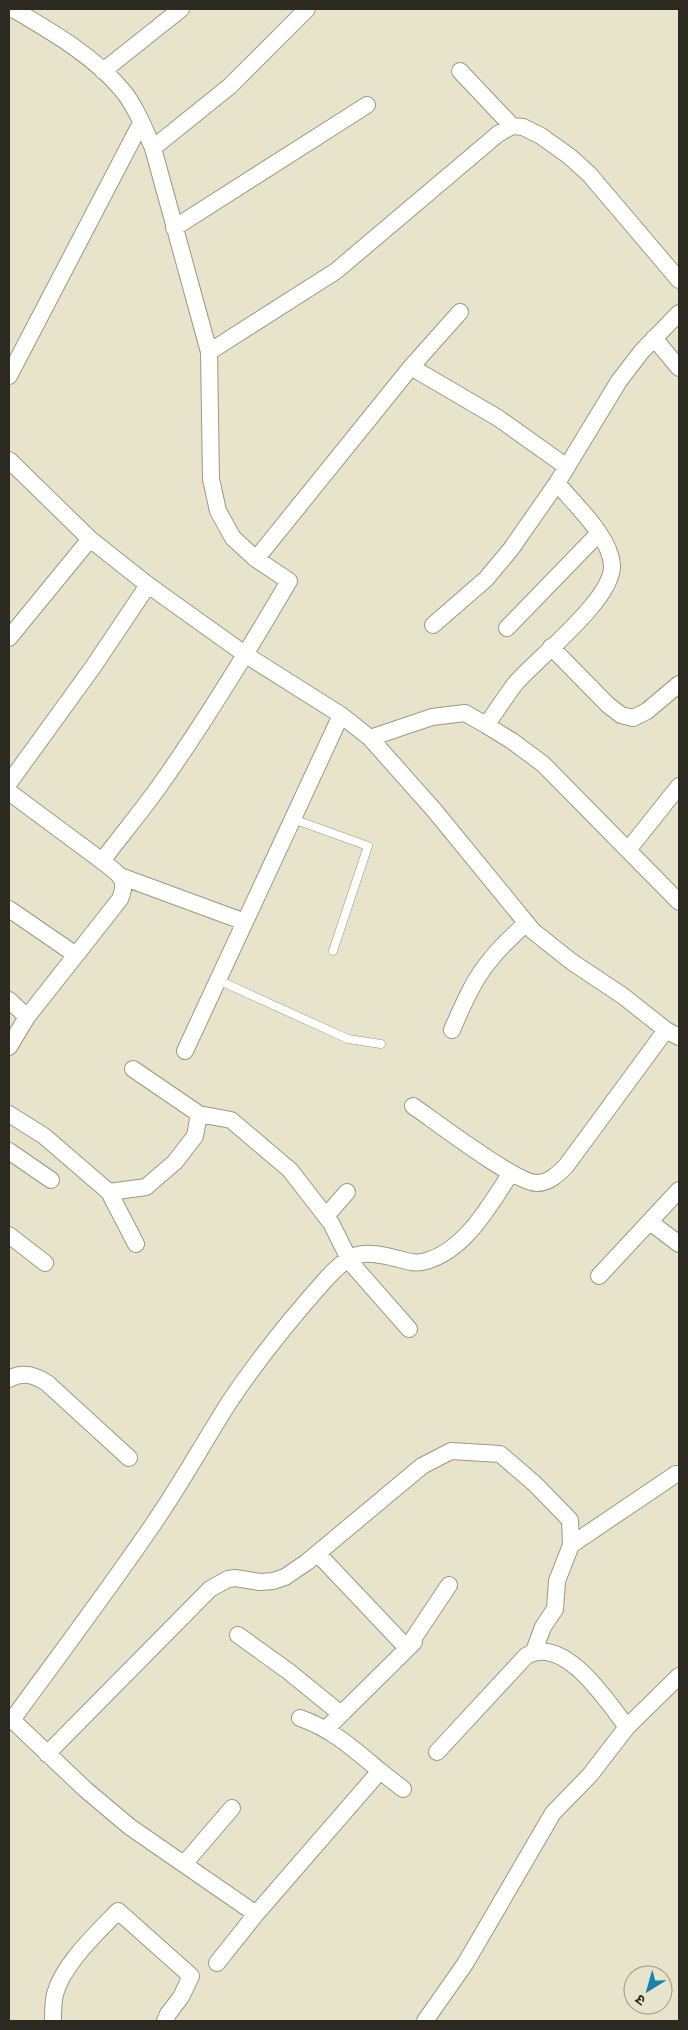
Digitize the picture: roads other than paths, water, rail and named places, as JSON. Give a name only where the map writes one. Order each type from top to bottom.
[{"type":"street","points":[[13,9],[70,44],[103,71],[124,92],[141,123],[153,148],[209,352],[211,479],[218,511],[233,538],[256,559],[289,581],[246,655],[158,788],[102,861]]},
{"type":"street","points":[[103,71],[180,9]]},
{"type":"street","points":[[153,148],[230,86],[307,9]]},
{"type":"street","points":[[460,71],[512,126]]},
{"type":"street","points":[[174,228],[367,105]]},
{"type":"street","points":[[9,376],[141,123]]},
{"type":"street","points":[[209,352],[336,271],[498,134],[512,126],[523,127],[541,136],[589,174],[679,280]]},
{"type":"street","points":[[256,559],[411,367],[460,312]]},
{"type":"street","points":[[432,625],[486,579],[511,549],[558,483],[619,381],[654,338],[679,313]]},
{"type":"street","points":[[654,338],[679,368]]},
{"type":"street","points":[[411,367],[498,418],[567,467]]},
{"type":"street","points":[[9,460],[90,539],[148,585],[246,655],[341,716],[370,738],[434,810],[533,931],[572,962],[623,996],[673,1033],[566,1166],[545,1182],[536,1183],[512,1173],[413,1106]]},
{"type":"street","points":[[486,725],[515,684],[586,613],[604,591],[610,579],[612,566],[608,550],[599,533],[558,483]]},
{"type":"street","points":[[507,628],[599,533]]},
{"type":"street","points":[[9,638],[90,539]]},
{"type":"street","points":[[9,783],[93,667],[148,585]]},
{"type":"street","points":[[551,648],[608,705],[622,715],[633,718],[647,711],[679,684]]},
{"type":"street","points":[[370,738],[432,717],[465,713],[512,741],[543,764],[679,902]]},
{"type":"street","points":[[185,1051],[341,716]]},
{"type":"street","points":[[628,850],[679,786]]},
{"type":"street","points":[[9,792],[120,876],[245,922]]},
{"type":"street","points":[[9,1047],[27,1016],[120,899],[124,889],[120,876]]},
{"type":"street","points":[[9,909],[76,956]]},
{"type":"street","points":[[452,1030],[472,986],[482,970],[492,957],[526,923]]},
{"type":"street","points":[[9,1000],[27,1016]]},
{"type":"street","points":[[133,1068],[199,1114],[231,1120],[290,1170],[326,1216],[348,1258],[410,1329]]},
{"type":"street","points":[[9,1114],[44,1136],[109,1192],[136,1244]]},
{"type":"street","points":[[109,1192],[146,1187],[175,1162],[195,1136],[199,1114]]},
{"type":"street","points":[[9,1151],[51,1180]]},
{"type":"street","points":[[256,1914],[130,1827],[10,1719],[156,1520],[254,1366],[328,1278],[348,1258],[366,1253],[381,1254],[415,1263],[426,1261],[439,1255],[450,1248],[473,1226],[512,1173]]},
{"type":"street","points":[[599,1276],[679,1190]]},
{"type":"street","points":[[326,1216],[347,1192]]},
{"type":"street","points":[[650,1222],[679,1244]]},
{"type":"street","points":[[9,1235],[44,1264]]},
{"type":"street","points":[[9,1379],[16,1375],[37,1376],[129,1458]]},
{"type":"street","points":[[47,1754],[210,1589],[220,1582],[235,1578],[260,1582],[273,1581],[297,1570],[422,1466],[450,1451],[500,1454],[535,1484],[570,1520],[571,1545],[557,1582],[555,1609],[543,1627],[534,1651]]},
{"type":"street","points":[[571,1545],[678,1473]]},
{"type":"street","points":[[318,1554],[407,1648]]},
{"type":"street","points":[[407,1648],[449,1585]]},
{"type":"street","points":[[326,1729],[440,1615]]},
{"type":"street","points":[[238,1635],[288,1671],[341,1714]]},
{"type":"street","points":[[437,1752],[517,1664],[534,1651],[544,1650],[554,1653],[585,1674],[627,1727]]},
{"type":"street","points":[[425,2021],[465,1964],[553,1813],[590,1775],[627,1727],[679,1676]]},
{"type":"street","points":[[300,1718],[340,1737],[403,1789]]},
{"type":"street","points":[[217,1963],[256,1914],[380,1771]]},
{"type":"street","points":[[184,1864],[232,1808]]},
{"type":"street","points":[[54,2021],[55,1994],[63,1978],[86,1945],[118,1911],[191,1976],[181,1997],[165,2021]]},
{"type":"lane","points":[[293,819],[368,846],[333,952]]},
{"type":"lane","points":[[218,980],[348,1039],[381,1044]]}]
